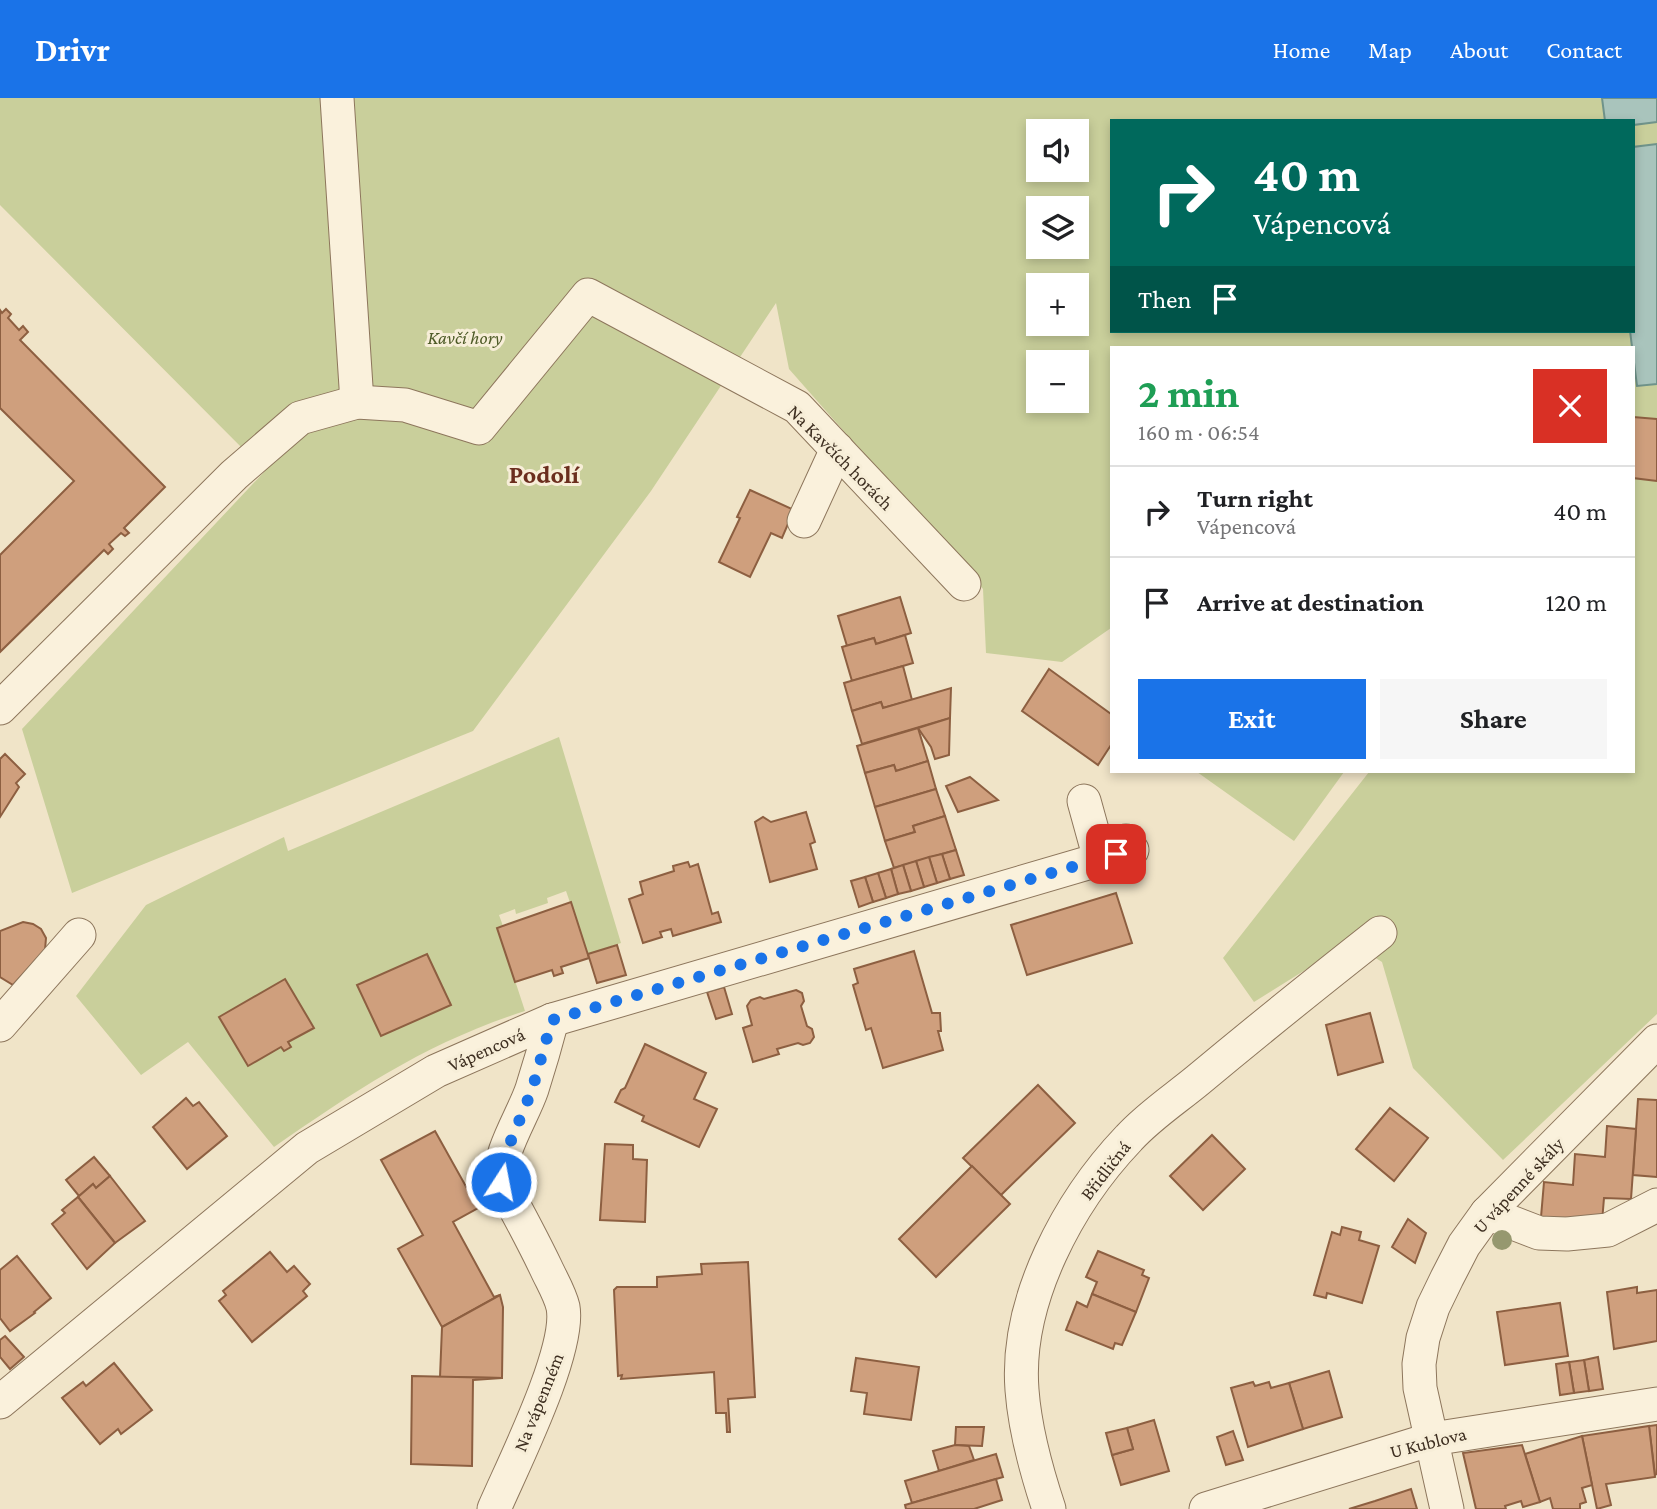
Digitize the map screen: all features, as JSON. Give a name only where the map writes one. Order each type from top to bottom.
[{"type":"street","points":[[0,708],[234,475],[300,418],[357,402],[337,98]]},
{"type":"street","name":"Na Kavčích horách","points":[[357,402],[405,405],[479,428],[588,295],[797,407],[964,584]]},
{"type":"street","points":[[804,521],[837,449]]},
{"type":"street","name":"Vápencová","points":[[0,1402],[307,1147],[436,1071],[552,1020],[1113,850],[1084,801]]},
{"type":"street","name":"Břidličná","points":[[1049,1509],[1033,1461],[1022,1378],[1024,1347],[1032,1305],[1062,1229],[1129,1137],[1380,933]]},
{"type":"street","points":[[0,1025],[79,935]]},
{"type":"street","name":"Na vápenném","points":[[494,1509],[549,1378],[561,1342],[564,1316],[562,1304],[535,1245],[501,1182],[500,1175],[503,1160],[532,1090],[552,1020]]},
{"type":"street","name":"U vápenné skály","points":[[1447,1509],[1419,1375],[1423,1338],[1433,1307],[1464,1245],[1487,1213],[1657,1041]]},
{"type":"street","points":[[1487,1213],[1539,1233],[1567,1234],[1608,1230],[1657,1205]]},
{"type":"street","name":"U Kublova","points":[[1206,1509],[1432,1439],[1657,1404]]},
{"type":"green space","name":"Kavčí hory","points":[[0,98],[1657,98],[1657,1014],[1503,1160],[1413,1068],[1382,962],[1350,942],[1254,1002],[1223,958],[1368,773],[1635,773],[1635,346],[1110,346],[1110,629],[1062,662],[986,653],[983,589],[789,369],[776,303],[651,491],[473,731],[72,893],[22,729],[265,471],[0,205]]},
{"type":"green space","points":[[559,737],[621,943],[588,954],[566,891],[547,898],[548,903],[516,914],[515,909],[499,915],[503,926],[498,929],[525,1011],[456,1038],[394,1069],[274,1147],[188,1042],[141,1075],[76,996],[146,905],[284,837],[288,851]],"holes":[[[426,954],[450,1005],[381,1036],[357,985]],[[285,979],[313,1028],[288,1042],[291,1047],[284,1051],[281,1047],[248,1066],[220,1018]]]},
{"type":"green space","points":[[1198,773],[1343,773],[1294,841]]},
{"type":"water","points":[[1602,98],[1657,98],[1657,122],[1635,125],[1635,119],[1605,119]]},
{"type":"water","points":[[1657,144],[1657,384],[1637,386],[1635,346],[1632,346],[1630,333],[1635,333],[1635,147]]},
{"type":"building","points":[[6,309],[11,314],[8,318],[19,330],[23,326],[28,332],[20,340],[165,487],[124,528],[129,533],[125,536],[121,533],[109,544],[113,549],[108,554],[104,550],[0,652],[0,555],[74,481],[0,408],[0,310],[2,313]]},
{"type":"building","points":[[1635,417],[1657,419],[1657,481],[1635,478]]},
{"type":"building","points":[[750,490],[794,510],[782,538],[771,533],[750,577],[719,562]]},
{"type":"building","points":[[900,597],[911,633],[876,644],[874,638],[847,646],[838,616]]},
{"type":"building","points":[[905,635],[913,663],[852,681],[842,647],[874,638],[876,644]]},
{"type":"building","points":[[903,666],[912,700],[883,708],[881,702],[852,711],[844,683]]},
{"type":"building","points":[[1049,669],[1110,713],[1110,747],[1098,765],[1022,711]]},
{"type":"building","points":[[951,688],[950,718],[862,744],[852,711],[881,702],[883,708]]},
{"type":"building","points":[[950,718],[949,755],[935,759],[931,747],[918,728]]},
{"type":"building","points":[[918,728],[928,761],[896,771],[894,765],[865,773],[857,746]]},
{"type":"building","points":[[5,754],[25,774],[16,783],[19,787],[0,817],[0,759]]},
{"type":"building","points":[[928,761],[936,789],[875,807],[865,773],[894,765],[896,771]]},
{"type":"building","points":[[970,777],[998,800],[958,812],[946,786]]},
{"type":"building","points":[[936,789],[945,816],[913,826],[915,832],[885,841],[875,807]]},
{"type":"building","points":[[806,812],[815,842],[810,844],[817,869],[770,882],[755,822],[763,817],[771,822]]},
{"type":"building","points":[[945,816],[956,850],[894,868],[885,841],[915,832],[913,826]]},
{"type":"building","points":[[956,850],[964,875],[950,879],[942,854]]},
{"type":"building","points":[[942,854],[950,879],[937,883],[929,857]]},
{"type":"building","points":[[929,857],[937,883],[924,887],[916,861]]},
{"type":"building","points":[[916,861],[924,887],[911,891],[903,865]]},
{"type":"building","points":[[688,862],[690,867],[698,864],[712,914],[718,912],[721,922],[673,936],[671,929],[660,932],[662,937],[643,943],[629,899],[643,894],[640,882],[674,871],[673,866]]},
{"type":"building","points":[[903,865],[911,891],[898,894],[891,869]]},
{"type":"building","points":[[891,869],[898,894],[886,898],[878,873]]},
{"type":"building","points":[[878,873],[886,898],[873,902],[865,877]]},
{"type":"building","points":[[865,877],[873,902],[859,907],[851,881]]},
{"type":"building","points":[[1116,893],[1132,943],[1027,975],[1011,925]]},
{"type":"building","points":[[571,902],[589,958],[561,967],[563,973],[554,976],[552,970],[515,982],[497,928]]},
{"type":"building","points":[[23,922],[41,929],[46,938],[45,950],[13,985],[0,977],[0,931]]},
{"type":"building","points":[[617,945],[626,975],[597,983],[588,954]]},
{"type":"building","points":[[914,951],[932,1013],[940,1013],[941,1031],[938,1031],[943,1050],[883,1068],[871,1028],[866,1030],[853,985],[858,983],[854,969]]},
{"type":"building","points":[[427,954],[451,1005],[381,1036],[357,985]]},
{"type":"building","points":[[285,979],[314,1028],[288,1042],[291,1047],[284,1051],[281,1047],[248,1066],[219,1017]]},
{"type":"building","points":[[724,987],[732,1014],[716,1019],[707,992]]},
{"type":"building","points":[[796,990],[802,993],[804,1001],[801,1006],[807,1026],[812,1029],[814,1037],[810,1043],[798,1043],[777,1049],[779,1054],[753,1062],[743,1028],[752,1025],[747,1006],[751,1000],[760,997],[764,999]]},
{"type":"building","points":[[1370,1013],[1383,1062],[1338,1075],[1326,1025]]},
{"type":"building","points":[[645,1044],[706,1073],[694,1099],[717,1109],[699,1147],[642,1121],[644,1116],[615,1102],[625,1088]]},
{"type":"building","points":[[1038,1085],[1075,1123],[1001,1195],[963,1158]]},
{"type":"building","points":[[186,1098],[193,1106],[199,1102],[227,1136],[187,1169],[153,1127]]},
{"type":"building","points":[[1638,1099],[1657,1100],[1657,1177],[1633,1175]]},
{"type":"building","points":[[1390,1108],[1428,1138],[1394,1181],[1356,1149]]},
{"type":"building","points":[[1607,1126],[1636,1129],[1631,1199],[1604,1198],[1602,1222],[1541,1217],[1544,1182],[1573,1185],[1575,1154],[1605,1157]]},
{"type":"building","points":[[435,1131],[478,1208],[453,1222],[494,1297],[500,1295],[442,1327],[398,1249],[423,1235],[381,1160]]},
{"type":"building","points":[[1212,1135],[1245,1169],[1203,1210],[1170,1176]]},
{"type":"building","points":[[605,1144],[633,1145],[633,1159],[647,1160],[645,1222],[600,1220]]},
{"type":"building","points":[[94,1157],[110,1176],[96,1188],[93,1184],[79,1196],[66,1180]]},
{"type":"building","points":[[972,1166],[1010,1204],[936,1277],[899,1239]]},
{"type":"building","points":[[110,1176],[145,1221],[115,1243],[78,1197],[93,1184],[96,1188]]},
{"type":"building","points":[[78,1197],[115,1243],[87,1269],[52,1224],[65,1213],[62,1210]]},
{"type":"building","points":[[1408,1219],[1426,1233],[1415,1263],[1392,1247]]},
{"type":"building","points":[[1342,1227],[1361,1232],[1359,1240],[1379,1246],[1362,1303],[1327,1293],[1326,1298],[1314,1295],[1332,1232],[1340,1235]]},
{"type":"building","points":[[1098,1251],[1144,1270],[1142,1275],[1149,1278],[1136,1312],[1092,1294],[1097,1282],[1086,1277]]},
{"type":"building","points":[[270,1252],[287,1272],[294,1266],[310,1284],[303,1291],[307,1296],[252,1342],[219,1301],[226,1295],[223,1291]]},
{"type":"building","points":[[17,1256],[51,1298],[10,1331],[0,1318],[0,1270]]},
{"type":"building","points":[[748,1262],[755,1397],[728,1399],[730,1432],[727,1432],[726,1413],[716,1413],[714,1372],[621,1379],[622,1375],[618,1376],[614,1290],[617,1287],[657,1287],[657,1277],[702,1274],[701,1264]]},
{"type":"building","points":[[1637,1287],[1637,1293],[1657,1290],[1657,1341],[1614,1349],[1607,1292]]},
{"type":"building","points":[[1092,1294],[1136,1312],[1122,1345],[1115,1343],[1113,1349],[1066,1330],[1077,1302],[1087,1307]]},
{"type":"building","points":[[500,1295],[503,1307],[502,1378],[440,1377],[442,1327]]},
{"type":"building","points":[[1560,1303],[1568,1356],[1505,1365],[1497,1312]]},
{"type":"building","points":[[5,1336],[24,1357],[10,1369],[0,1357],[0,1340]]},
{"type":"building","points":[[1598,1357],[1603,1389],[1589,1391],[1584,1360]]},
{"type":"building","points":[[856,1358],[919,1367],[911,1420],[864,1414],[867,1393],[851,1391]]},
{"type":"building","points":[[1584,1360],[1589,1391],[1574,1393],[1569,1362]]},
{"type":"building","points":[[1569,1362],[1574,1393],[1560,1395],[1556,1364]]},
{"type":"building","points":[[114,1363],[152,1410],[121,1434],[118,1429],[100,1444],[62,1398],[83,1382],[86,1386]]},
{"type":"building","points":[[1329,1371],[1342,1417],[1303,1429],[1289,1383]]},
{"type":"building","points":[[412,1376],[502,1378],[473,1380],[472,1466],[411,1464]]},
{"type":"building","points":[[1253,1382],[1255,1386],[1269,1382],[1271,1388],[1289,1383],[1303,1429],[1248,1447],[1231,1388]]},
{"type":"building","points":[[1154,1420],[1169,1471],[1121,1485],[1112,1455],[1133,1449],[1127,1428]]},
{"type":"building","points":[[1657,1425],[1657,1474],[1655,1475],[1649,1426]]},
{"type":"building","points":[[1649,1426],[1655,1477],[1606,1484],[1611,1505],[1597,1509],[1582,1436]]},
{"type":"building","points":[[956,1427],[984,1427],[982,1446],[955,1445]]},
{"type":"building","points":[[1127,1428],[1133,1449],[1112,1455],[1106,1433]]},
{"type":"building","points":[[1233,1431],[1243,1460],[1226,1465],[1217,1437]]},
{"type":"building","points":[[1582,1436],[1592,1485],[1582,1488],[1586,1502],[1580,1504],[1580,1509],[1553,1509],[1550,1498],[1540,1502],[1525,1454]]},
{"type":"building","points":[[955,1445],[969,1446],[974,1460],[939,1471],[933,1451]]},
{"type":"building","points":[[1522,1445],[1540,1502],[1523,1507],[1521,1501],[1505,1506],[1506,1509],[1476,1509],[1463,1453]]},
{"type":"building","points":[[996,1454],[1003,1477],[912,1503],[905,1481]]},
{"type":"building","points":[[996,1479],[1002,1500],[974,1509],[906,1509],[905,1505]]},
{"type":"building","points":[[1411,1489],[1417,1509],[1349,1509],[1375,1501]]},
{"type":"district","name":"Podolí","points":[[544,474]]},
{"type":"route","points":[[501,1182],[503,1160],[532,1090],[552,1020],[1116,854]]}]
